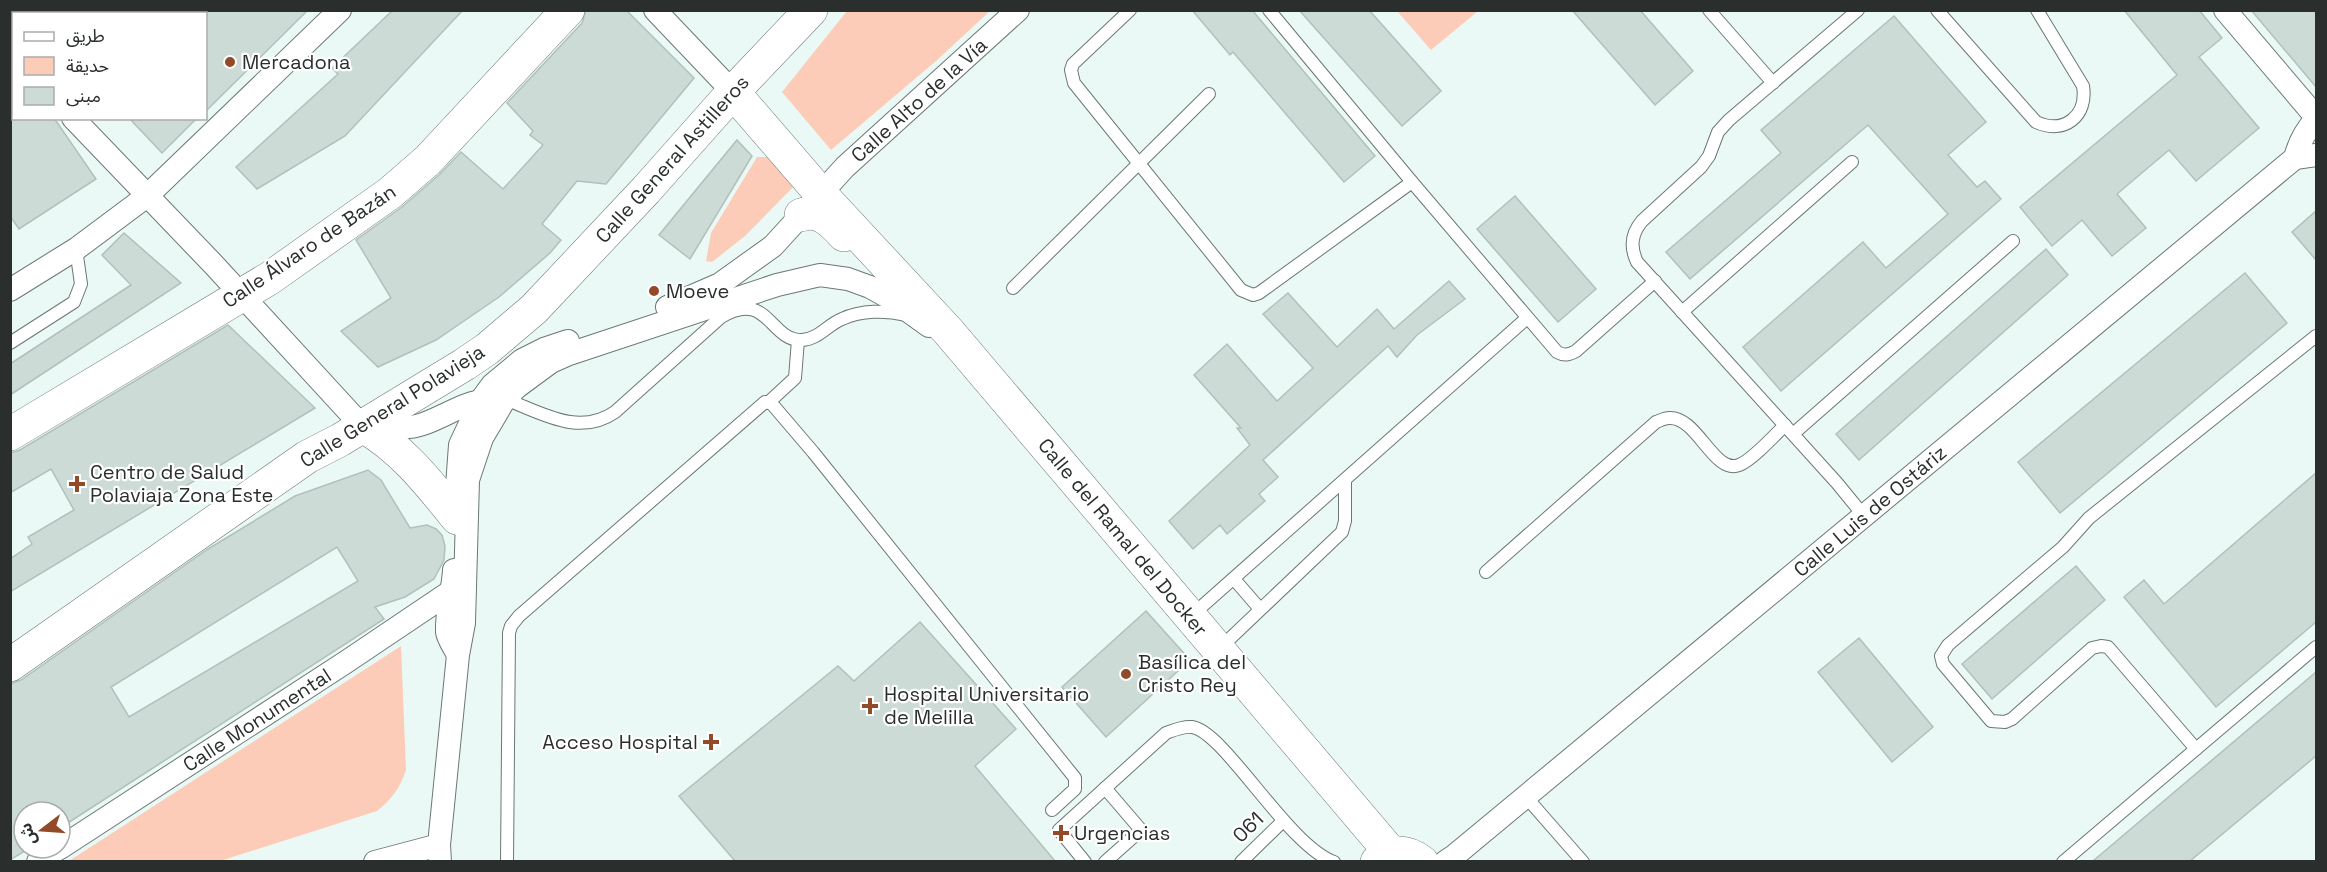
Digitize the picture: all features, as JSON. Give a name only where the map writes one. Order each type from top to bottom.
[{"type":"main road","name":"Calle Álvaro de Bazán","points":[[10,434],[242,295],[353,221],[428,160],[568,10]]},
{"type":"main road","name":"Calle General Astilleros","points":[[534,309],[646,190],[732,92],[811,10]]},
{"type":"main road","name":"Calle del Ramal del Docker","points":[[732,92],[811,204],[828,202],[948,331],[1191,616],[1384,857]]},
{"type":"main road","name":"Calle General Polavieja","points":[[10,665],[307,458],[465,364],[487,349],[534,309]]},
{"type":"main road","points":[[362,425],[380,435],[399,452],[457,518]]},
{"type":"main road","points":[[1384,857],[1407,853],[1422,861]]},
{"type":"street","points":[[10,290],[76,249],[147,196],[340,10]]},
{"type":"street","points":[[656,10],[732,92]]},
{"type":"street","name":"Calle Alto de la Vía","points":[[811,204],[853,159],[1018,10]]},
{"type":"street","points":[[2234,14],[2316,118]]},
{"type":"street","name":"Calle Luis de Ostáriz","points":[[1444,861],[1454,856],[1864,516],[2306,157],[2299,143],[2316,118]]},
{"type":"street","points":[[75,120],[362,425],[397,427],[421,425],[466,404],[508,397],[528,357],[534,325],[534,309]]},
{"type":"street","points":[[458,655],[447,634],[449,600],[453,590],[460,445],[481,400],[492,385],[528,357],[544,349],[680,303],[720,284],[772,246],[811,204]]},
{"type":"street","name":"Calle del Ramal del Docker","points":[[440,853],[458,655],[464,623],[468,480],[482,438],[508,397],[551,362],[569,354],[777,285],[820,275],[848,279],[870,287],[890,298],[917,319],[935,329],[948,331]]},
{"type":"street","name":"Calle Monumental","points":[[72,840],[453,590]]},
{"type":"street","points":[[375,861],[440,853]]},
{"type":"lane","points":[[1130,10],[1073,64],[1071,70],[1074,83],[1241,290],[1253,295],[1259,293],[1412,182]]},
{"type":"lane","points":[[1269,10],[1557,352],[1570,355],[1655,281]]},
{"type":"lane","points":[[1708,10],[1773,83]]},
{"type":"lane","points":[[1858,10],[1729,120],[1718,132],[1709,156],[1701,167],[1636,228],[1632,239],[1632,252],[1637,262],[1864,516]]},
{"type":"lane","points":[[1937,10],[2036,122],[2047,127],[2058,128],[2072,119],[2081,109],[2085,97],[2083,86],[2037,10]]},
{"type":"lane","points":[[1013,288],[1209,94]]},
{"type":"lane","points":[[1682,312],[1852,162]]},
{"type":"lane","points":[[1486,572],[1656,422],[1669,417],[1681,420],[1723,464],[1732,467],[1743,463],[1789,430],[2013,241]]},
{"type":"lane","points":[[10,343],[74,302],[81,285],[76,249]]},
{"type":"lane","points":[[508,397],[575,424],[597,421],[615,412],[721,317],[740,309],[758,311],[785,335],[798,340],[815,337],[841,319],[855,314],[886,312],[917,319]]},
{"type":"lane","points":[[1191,616],[1527,318]]},
{"type":"lane","points":[[2196,749],[2108,647],[2092,648],[2012,720],[2005,722],[1991,721],[1943,664],[1941,656],[1948,645],[2062,547],[2089,518],[2316,336]]},
{"type":"lane","points":[[507,861],[509,633],[512,626],[519,616],[760,405],[769,402],[795,378],[798,340]]},
{"type":"lane","points":[[769,402],[1075,778],[1075,789],[1052,810]]},
{"type":"lane","points":[[1219,650],[1342,532],[1345,521],[1345,480]]},
{"type":"lane","points":[[1234,579],[1260,609]]},
{"type":"lane","points":[[2063,861],[2316,647]]},
{"type":"lane","points":[[1085,861],[1059,830],[1166,733],[1180,728],[1194,727],[1215,741],[1283,821],[1323,858],[1334,861]]},
{"type":"lane","points":[[1105,788],[1141,830],[1106,861]]},
{"type":"lane","points":[[1526,797],[1583,861]]},
{"type":"lane","name":"061","points":[[1241,861],[1283,821]]},
{"type":"green space","points":[[847,11],[990,11],[936,61],[831,150],[782,92]]},
{"type":"green space","points":[[1397,11],[1478,11],[1431,50]]},
{"type":"green space","points":[[757,157],[773,157],[798,182],[745,236],[712,262],[706,261],[711,233]]},
{"type":"green space","points":[[401,646],[406,770],[395,793],[377,811],[220,861],[69,861]]},
{"type":"building","name":"Mercadona","points":[[206,10],[308,10],[207,110]]},
{"type":"building","points":[[393,10],[463,10],[345,136],[257,189],[236,167],[338,74],[332,68]]},
{"type":"building","points":[[586,10],[626,10],[694,78],[606,184],[577,181],[542,224],[561,240],[550,253],[499,297],[436,340],[378,367],[341,331],[391,298],[356,240],[402,207],[461,152],[503,189],[543,145],[530,135],[533,131],[507,103],[582,23]]},
{"type":"building","points":[[1192,10],[1252,10],[1375,156],[1344,182],[1233,52],[1230,55]]},
{"type":"building","points":[[1299,10],[1369,10],[1441,91],[1402,126]]},
{"type":"building","points":[[1572,10],[1640,10],[1693,71],[1655,105]]},
{"type":"building","points":[[2124,10],[2199,10],[2222,38],[2199,57],[2259,128],[2196,181],[2169,150],[2117,194],[2146,228],[2112,256],[2082,220],[2052,246],[2020,207],[2177,75]]},
{"type":"building","points":[[2251,10],[2316,10],[2316,87]]},
{"type":"building","points":[[1894,16],[1986,122],[1948,155],[1977,187],[1985,181],[2001,199],[1781,391],[1743,347],[1863,242],[1886,268],[1948,214],[1868,125],[1690,279],[1666,252],[1781,153],[1761,130]]},
{"type":"building","points":[[10,118],[12,120],[55,120],[96,179],[19,229],[10,216]]},
{"type":"building","points":[[131,120],[195,120],[162,153]]},
{"type":"building","points":[[737,140],[752,156],[690,259],[659,235]]},
{"type":"building","points":[[1515,196],[1596,289],[1558,322],[1477,229]]},
{"type":"building","points":[[2316,211],[2316,260],[2292,232]]},
{"type":"building","points":[[124,233],[181,283],[10,395],[10,364],[131,285],[102,255]]},
{"type":"building","points":[[2046,249],[2068,275],[1859,460],[1836,434]]},
{"type":"building","points":[[2245,273],[2287,323],[2060,513],[2018,462]]},
{"type":"building","points":[[1449,281],[1465,299],[1417,335],[1397,357],[1388,346],[1263,460],[1278,477],[1259,494],[1265,501],[1227,534],[1220,525],[1193,549],[1169,521],[1250,445],[1237,428],[1241,428],[1194,375],[1227,344],[1277,401],[1313,368],[1263,314],[1288,293],[1337,347],[1377,309],[1394,329]]},
{"type":"building","points":[[228,325],[315,408],[10,592],[10,559],[32,544],[28,537],[74,510],[51,469],[10,493],[10,453],[20,450]]},
{"type":"building","points":[[368,470],[381,480],[410,528],[427,525],[436,529],[442,535],[445,546],[444,560],[434,579],[405,597],[375,607],[384,619],[72,820],[72,800],[12,800],[12,859],[10,860],[10,684],[21,680],[208,549],[295,496]],"holes":[[[337,547],[358,581],[129,717],[111,687]]]},
{"type":"building","points":[[2316,473],[2316,622],[2216,707],[2124,597],[2144,580],[2164,604]]},
{"type":"building","points":[[2076,566],[2105,600],[1992,699],[1962,664]]},
{"type":"building","name":"Basílica del Cristo Rey","points":[[1146,611],[1190,660],[1106,737],[1062,687]]},
{"type":"building","points":[[920,622],[1016,729],[975,766],[1055,861],[735,861],[679,796],[838,666],[854,681]]},
{"type":"building","points":[[1859,638],[1933,727],[1892,762],[1818,672]]},
{"type":"building","points":[[2316,672],[2316,756],[2190,861],[2093,861]]},
{"type":"place","name":"Mercadona","points":[[230,62]]},
{"type":"place","name":"Moeve","points":[[654,291]]},
{"type":"place","name":"Centro de Salud Polaviaja Zona Este","points":[[77,484]]},
{"type":"place","name":"Basílica del Cristo Rey","points":[[1126,674]]},
{"type":"place","name":"Hospital Universitario de Melilla","points":[[870,706]]},
{"type":"place","name":"Acceso Hospital","points":[[711,742]]},
{"type":"place","name":"Urgencias","points":[[1061,833]]}]
